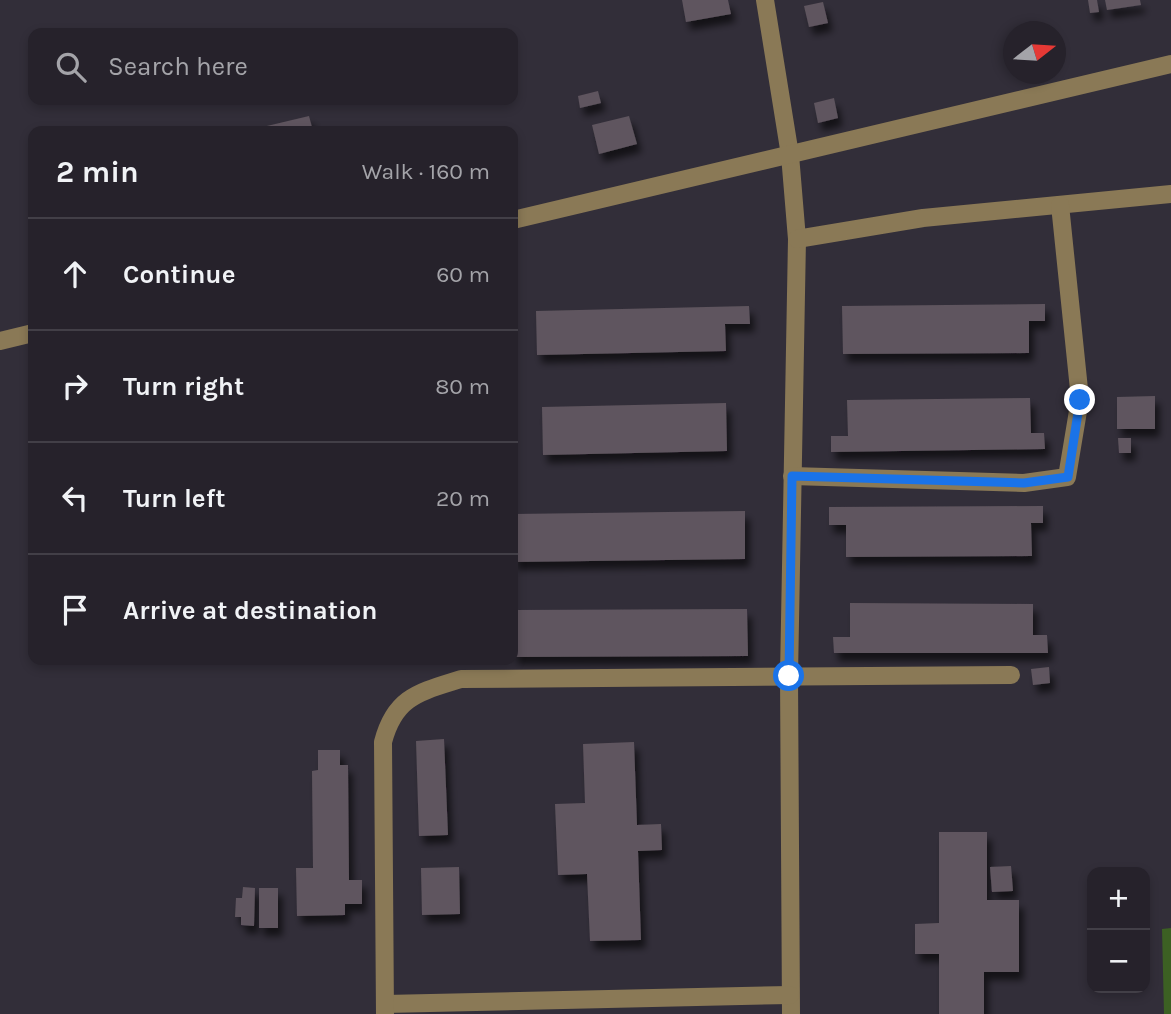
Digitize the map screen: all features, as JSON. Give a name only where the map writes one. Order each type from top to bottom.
[{"type":"street","points":[[765,0],[790,155],[797,239],[789,676],[791,1014]]},
{"type":"street","points":[[518,219],[1171,64]]},
{"type":"street","points":[[797,239],[923,218],[1171,194]]},
{"type":"street","points":[[792,476],[1024,483],[1068,477],[1080,400],[1060,205]]},
{"type":"street","points":[[0,341],[28,334]]},
{"type":"street","points":[[790,995],[385,1009],[383,742],[389,720],[415,693],[461,679],[1011,675]]},
{"type":"green space","points":[[1171,928],[1171,1014],[1164,1014],[1162,929]]},
{"type":"building","points":[[682,0],[728,0],[731,14],[686,22]]},
{"type":"building","points":[[1088,0],[1097,0],[1099,12],[1090,13]]},
{"type":"building","points":[[1105,0],[1140,0],[1141,5],[1107,10]]},
{"type":"building","points":[[823,2],[828,23],[809,27],[804,6]]},
{"type":"building","points":[[598,91],[601,103],[580,108],[578,96]]},
{"type":"building","points":[[834,98],[838,118],[818,123],[814,103]]},
{"type":"building","points":[[309,116],[312,126],[267,126]]},
{"type":"building","points":[[629,116],[637,144],[599,154],[592,125]]},
{"type":"building","points":[[1045,304],[1045,321],[1029,321],[1029,353],[843,354],[842,306]]},
{"type":"building","points":[[749,306],[750,324],[725,324],[726,351],[537,355],[536,311]]},
{"type":"building","points":[[1155,396],[1155,429],[1117,429],[1117,397]]},
{"type":"building","points":[[1030,398],[1031,433],[1044,433],[1045,449],[831,452],[831,436],[848,436],[847,400]]},
{"type":"building","points":[[726,403],[727,451],[543,455],[542,407]]},
{"type":"building","points":[[1118,438],[1131,438],[1131,453],[1119,453]]},
{"type":"building","points":[[1043,506],[1043,523],[1031,523],[1032,556],[846,557],[846,525],[829,525],[829,507]]},
{"type":"building","points":[[745,511],[745,559],[518,562],[518,514]]},
{"type":"building","points":[[850,603],[1033,604],[1033,635],[1047,635],[1048,653],[834,653],[833,637],[850,637]]},
{"type":"building","points":[[747,609],[748,656],[518,657],[518,610]]},
{"type":"building","points":[[1049,667],[1050,683],[1033,685],[1031,669]]},
{"type":"building","points":[[444,739],[448,835],[419,836],[416,741]]},
{"type":"building","points":[[634,742],[637,825],[661,824],[662,850],[638,851],[641,940],[590,941],[587,874],[558,875],[555,804],[585,803],[583,744]]},
{"type":"building","points":[[318,750],[340,750],[340,765],[348,765],[349,880],[362,880],[362,904],[345,904],[345,915],[297,916],[296,868],[313,868],[312,771],[318,770]]},
{"type":"building","points":[[939,832],[987,832],[987,900],[1019,900],[1019,972],[984,972],[984,1014],[939,1014],[939,954],[915,954],[915,924],[939,923]]},
{"type":"building","points":[[1011,866],[1013,891],[992,892],[990,867]]},
{"type":"building","points":[[459,867],[460,914],[422,915],[421,868]]},
{"type":"building","points":[[243,887],[255,888],[254,926],[241,925],[241,917],[235,917],[236,898],[242,898]]},
{"type":"building","points":[[259,888],[278,888],[278,928],[259,928]]},
{"type":"route","points":[[789,676],[792,476],[1024,483],[1068,477],[1080,400]]}]
